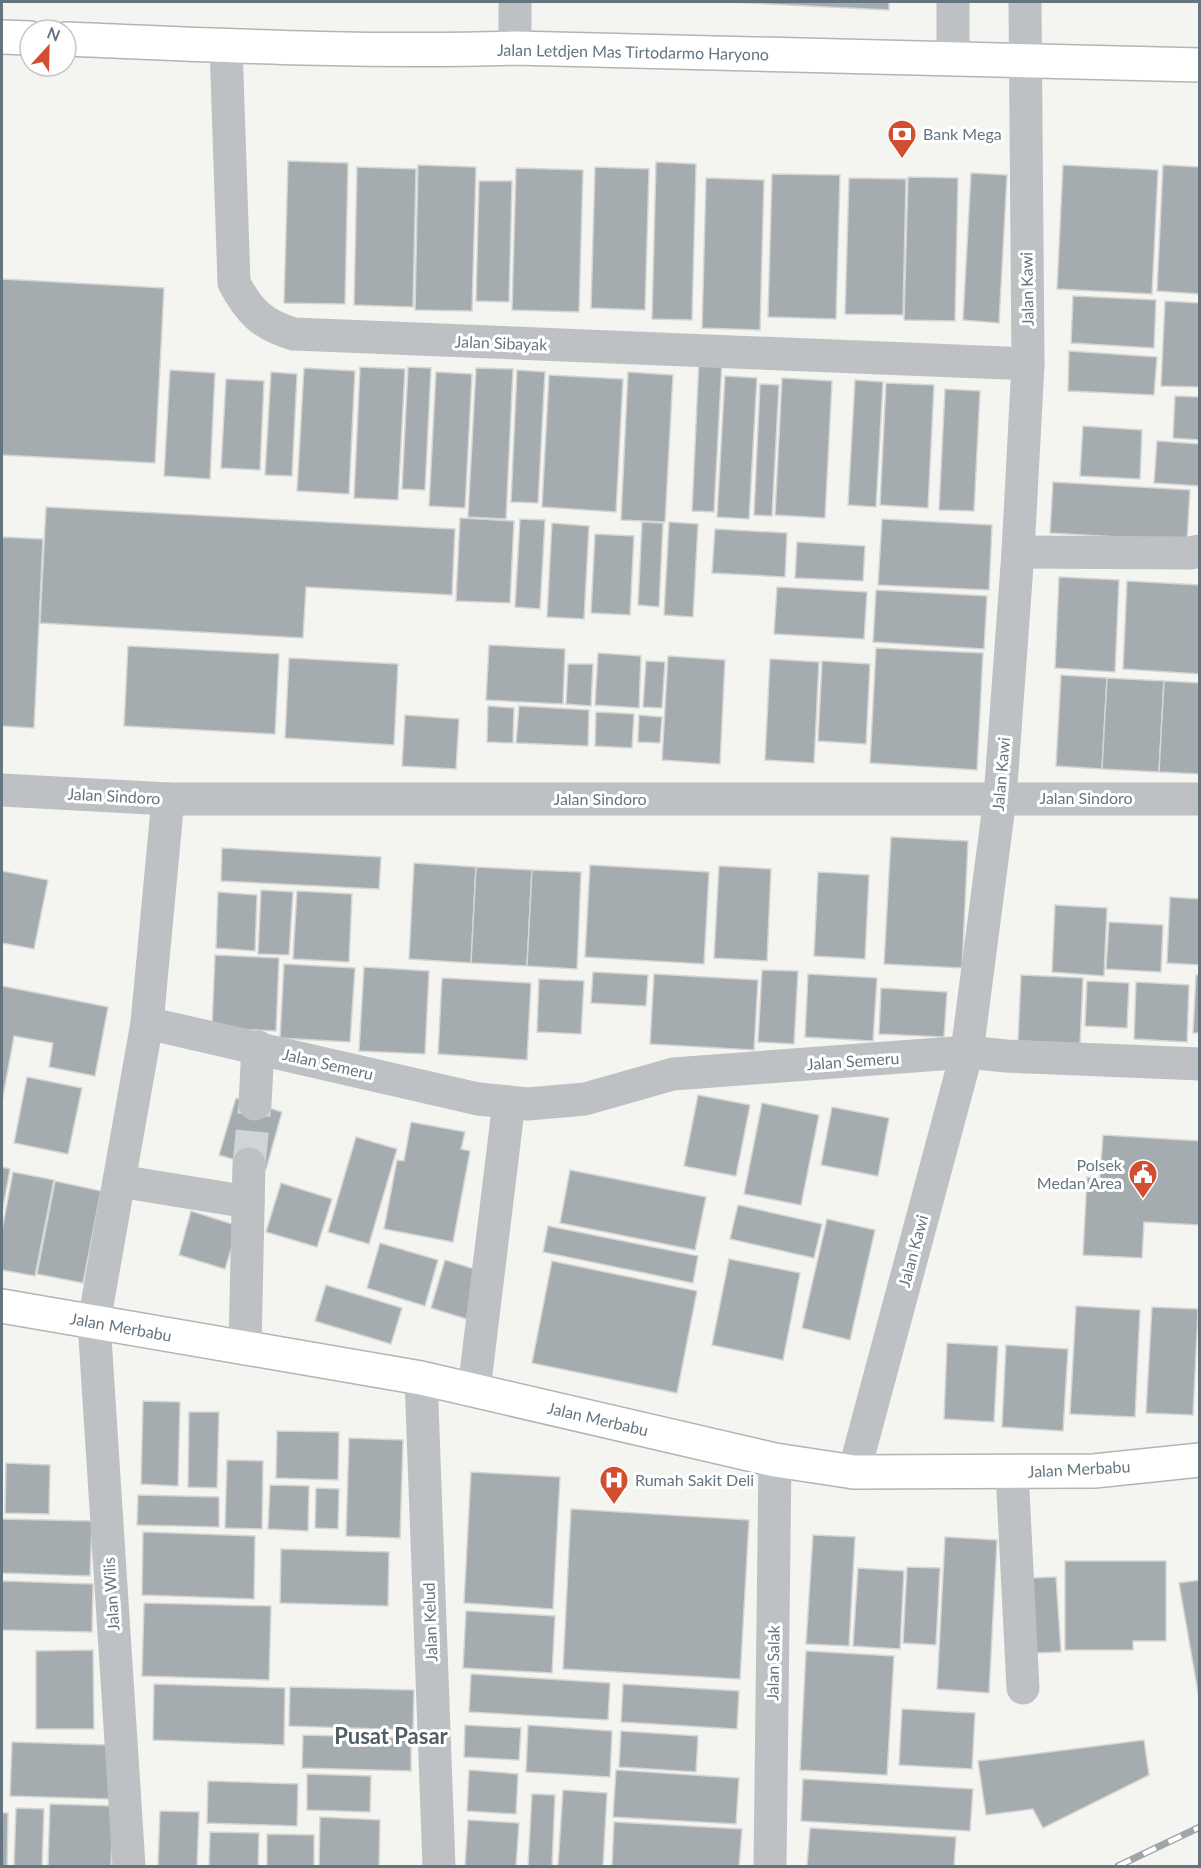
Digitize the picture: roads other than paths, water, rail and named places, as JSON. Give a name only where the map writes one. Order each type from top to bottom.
[{"type":"main road","points":[[2,37],[18,38]]},
{"type":"main road","name":"Jalan Letdjen Mas Tirtodarmo Haryono","points":[[78,39],[226,45],[463,50],[515,48],[1200,65]]},
{"type":"main road","name":"Jalan Merbabu","points":[[2,1306],[421,1378],[775,1460],[854,1472],[1094,1472],[1200,1460]]},
{"type":"street","points":[[515,2],[515,48]]},
{"type":"street","points":[[953,2],[953,59]]},
{"type":"street","name":"Jalan Kawi","points":[[854,1472],[967,1052],[1000,798],[1018,552],[1028,364],[1025,2]]},
{"type":"street","name":"Jalan Sibayak","points":[[226,45],[234,283],[243,300],[254,313],[275,329],[294,334],[1028,364]]},
{"type":"street","points":[[1018,552],[1190,554],[1200,551]]},
{"type":"street","name":"Jalan Sindoro","points":[[2,790],[168,799],[1200,798]]},
{"type":"street","name":"Jalan Wilis","points":[[129,1866],[94,1322],[147,1023],[168,799]]},
{"type":"street","name":"Jalan Semeru","points":[[147,1023],[478,1099],[528,1104],[585,1098],[674,1074],[967,1052],[1006,1056],[1200,1064]]},
{"type":"street","points":[[255,1104],[258,1047]]},
{"type":"street","points":[[474,1390],[509,1102]]},
{"type":"street","points":[[245,1348],[249,1164]]},
{"type":"street","points":[[119,1181],[248,1202]]},
{"type":"street","name":"Jalan Kelud","points":[[421,1378],[439,1866]]},
{"type":"street","name":"Jalan Salak","points":[[770,1866],[775,1460]]},
{"type":"street","points":[[1012,1472],[1023,1688]]},
{"type":"tunnel","points":[[249,1164],[255,1104]]},
{"type":"railway","points":[[1118,1866],[1200,1827]]},
{"type":"place","name":"Bank Mega","points":[[902,160]]},
{"type":"place","name":"Polsek Medan Area","points":[[1143,1200]]},
{"type":"place","name":"Rumah Sakit Deli","points":[[614,1506]]},
{"type":"district","name":"Pusat Pasar","points":[[391,1736]]}]
